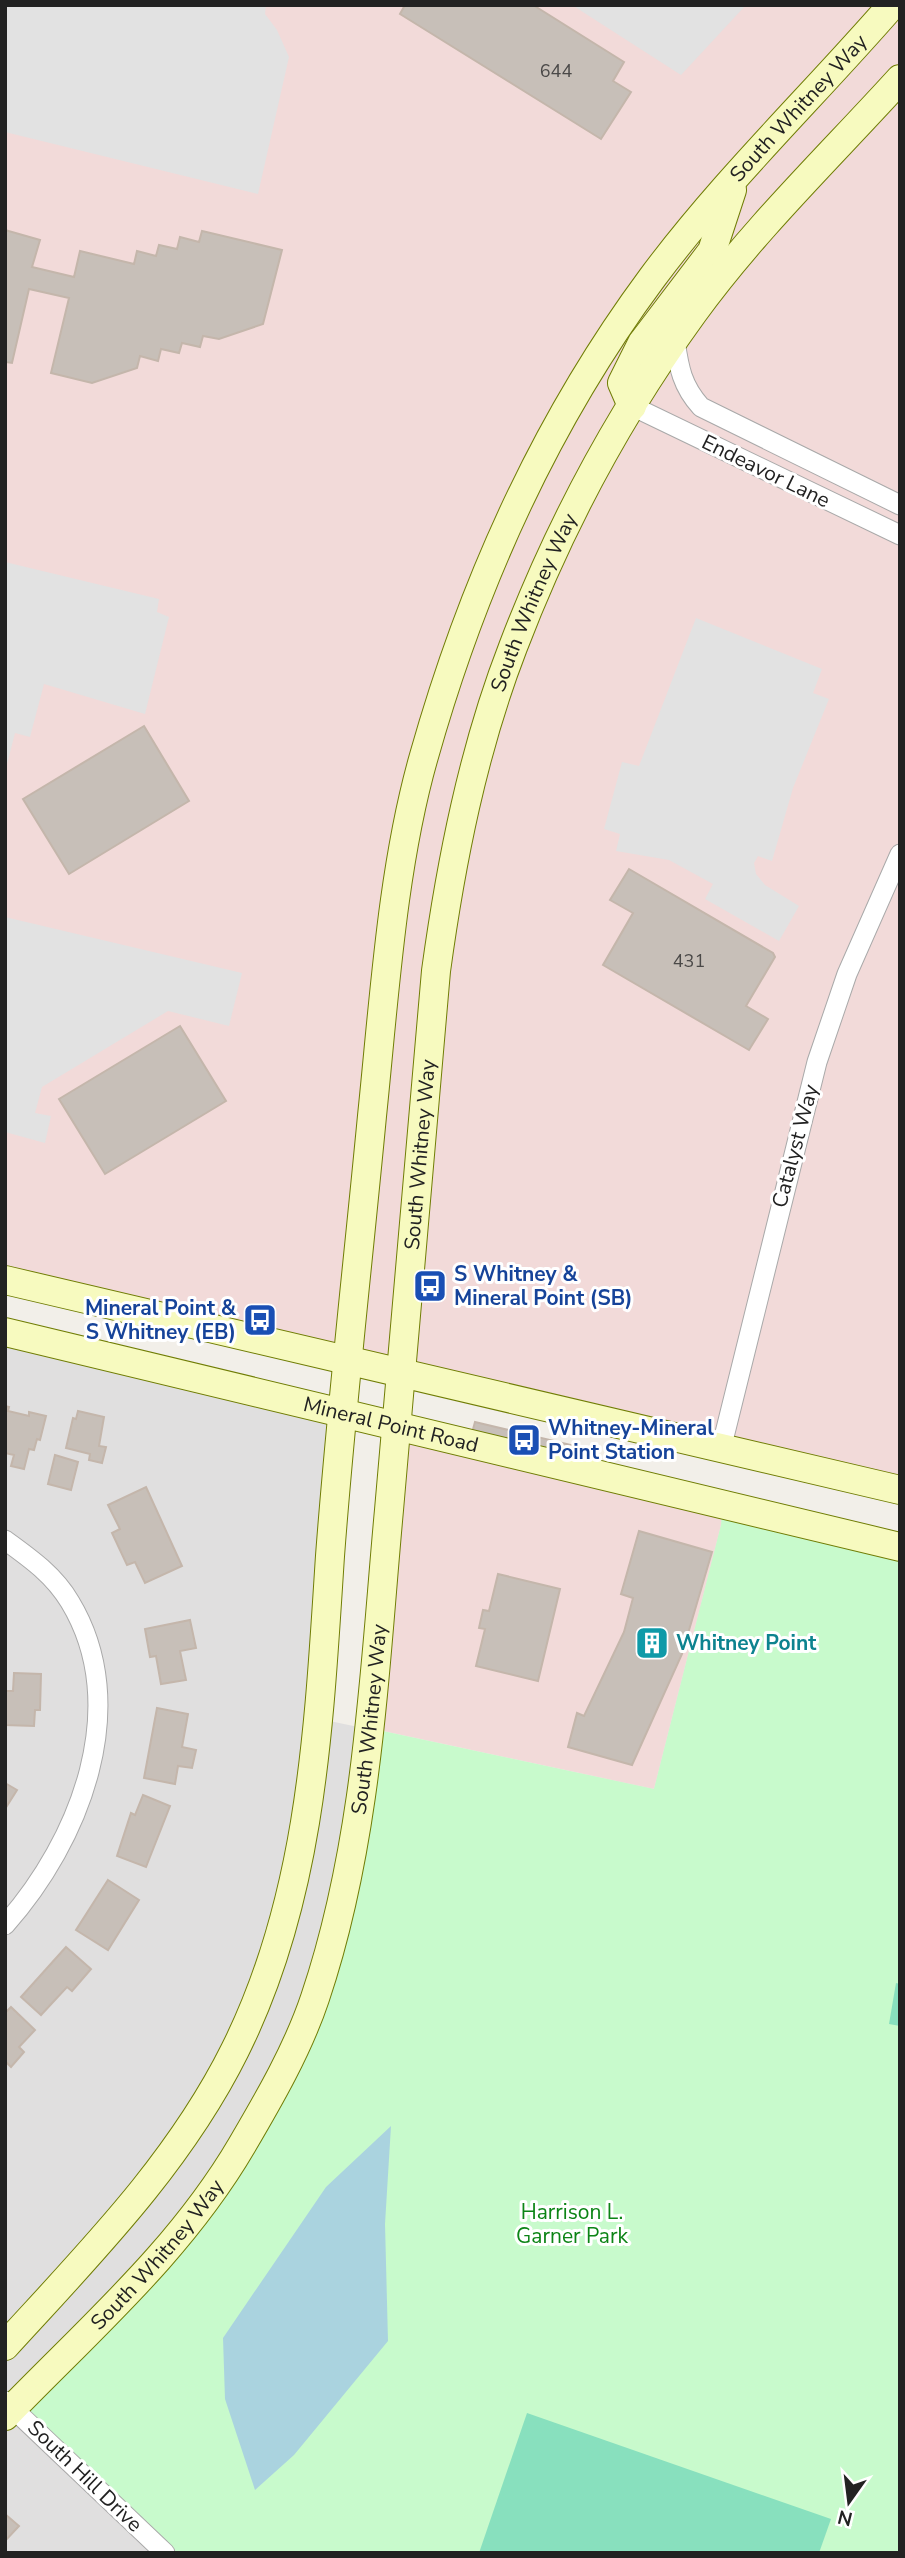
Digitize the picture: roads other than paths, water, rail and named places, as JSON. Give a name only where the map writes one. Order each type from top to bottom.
[{"type":"main road","name":"South Whitney Way","points":[[5,2346],[124,2215],[188,2133],[236,2049],[263,1985],[291,1901],[307,1816],[320,1719],[342,1412],[382,1020],[405,837],[422,763],[450,670],[505,530],[558,426],[650,281],[737,174],[892,5]]},
{"type":"main road","name":"South Whitney Way","points":[[8,2408],[147,2276],[219,2182],[276,2083],[314,2002],[335,1933],[352,1860],[369,1728],[436,971],[447,893],[467,803],[512,648],[598,461],[675,341],[746,247],[900,79]]},
{"type":"main road","points":[[632,406],[622,383],[642,343],[712,251],[737,174]]},
{"type":"main road","points":[[5,1280],[900,1490]]},
{"type":"main road","name":"Mineral Point Road","points":[[5,1332],[900,1547]]},
{"type":"street","name":"Endeavor Lane","points":[[675,341],[681,378],[687,391],[701,407],[900,505]]},
{"type":"street","name":"Endeavor Lane","points":[[632,406],[900,535]]},
{"type":"street","name":"Catalyst Way","points":[[721,1449],[817,1062],[847,974],[900,853]]},
{"type":"street","points":[[5,1540],[46,1571],[69,1600],[88,1636],[100,1688],[97,1739],[80,1798],[60,1846],[12,1904],[5,1925]]},
{"type":"street","name":"South Hill Drive","points":[[8,2408],[165,2553]]},
{"type":"water","points":[[391,2126],[385,2224],[388,2341],[294,2455],[255,2490],[225,2399],[223,2338],[326,2187]]},
{"type":"place","name":"S Whitney & Mineral Point (SB)","points":[[430,1286]]},
{"type":"place","name":"Mineral Point & S Whitney (EB)","points":[[260,1320]]},
{"type":"place","name":"Whitney-Mineral Point Station","points":[[524,1440]]},
{"type":"place","name":"Whitney Point","points":[[652,1643]]},
{"type":"park label","name":"Harrison L. Garner Park","points":[[572,2224]]}]
